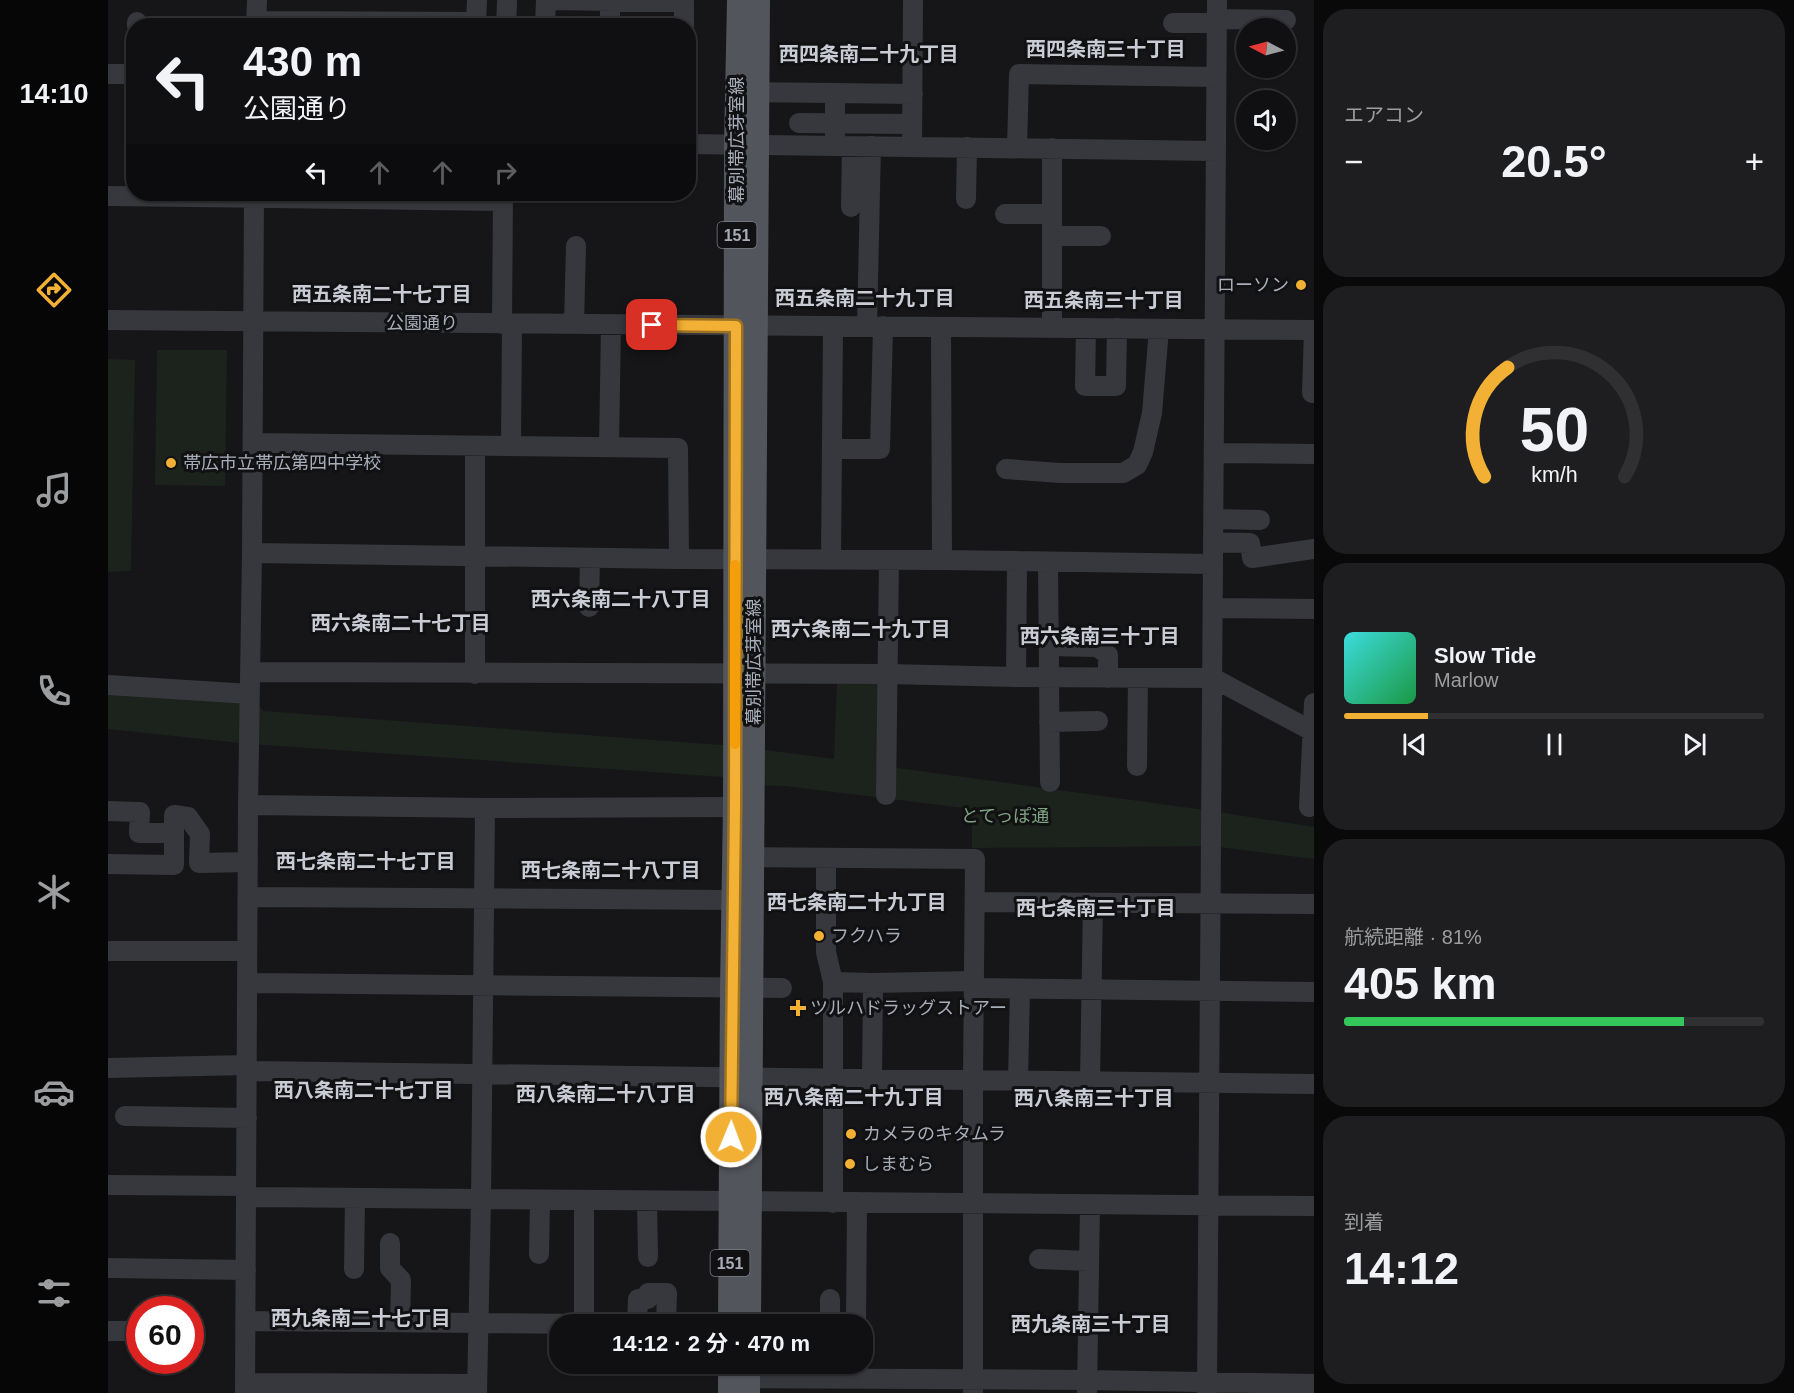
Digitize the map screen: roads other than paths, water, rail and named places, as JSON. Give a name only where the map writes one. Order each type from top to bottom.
[{"type":"main road","name":"幕別帯広芽室線","points":[[738,0],[747,92]]},
{"type":"main road","name":"幕別帯広芽室線","points":[[747,1314],[740,1201],[745,675],[746,145],[747,92],[758,0]]},
{"type":"main road","name":"幕別帯広芽室線","points":[[742,987],[734,900],[743,857],[735,807],[745,675]]},
{"type":"main road","name":"幕別帯広芽室線","points":[[731,1314],[740,1201]]},
{"type":"street","points":[[257,0],[257,18]]},
{"type":"street","points":[[476,18],[477,0]]},
{"type":"street","points":[[545,18],[546,0],[684,2],[684,18]]},
{"type":"street","points":[[912,147],[913,0]]},
{"type":"street","points":[[506,18],[507,2]]},
{"type":"street","points":[[610,2],[610,18]]},
{"type":"street","points":[[1173,23],[1217,14],[1263,18]]},
{"type":"street","points":[[1207,1388],[1217,14]]},
{"type":"street","points":[[108,74],[126,74]]},
{"type":"street","points":[[1017,148],[1019,74],[1216,77]]},
{"type":"street","points":[[747,92],[913,94]]},
{"type":"street","points":[[832,449],[880,449],[875,326],[853,146],[835,124],[835,93]]},
{"type":"street","points":[[799,123],[912,124]]},
{"type":"street","points":[[696,144],[1216,151]]},
{"type":"street","points":[[852,207],[853,146]]},
{"type":"street","points":[[966,199],[967,147]]},
{"type":"street","points":[[1052,148],[1052,328]]},
{"type":"street","points":[[108,196],[126,195]]},
{"type":"street","points":[[254,201],[245,1388],[477,1388],[485,808]]},
{"type":"street","points":[[503,201],[511,446]]},
{"type":"street","points":[[1005,214],[1052,214]]},
{"type":"street","points":[[1052,236],[1101,236]]},
{"type":"street","points":[[574,324],[576,246]]},
{"type":"street","name":"公園通り","points":[[108,320],[1314,330]]},
{"type":"street","points":[[609,448],[610,324]]},
{"type":"street","points":[[831,560],[833,326]]},
{"type":"street","points":[[941,327],[942,560]]},
{"type":"street","points":[[1086,328],[1085,386],[1116,386],[1117,328]]},
{"type":"street","points":[[1006,469],[1060,473],[1123,472],[1137,465],[1143,452],[1152,413],[1159,329]]},
{"type":"street","points":[[1312,393],[1314,330]]},
{"type":"street","points":[[253,443],[678,448],[679,559]]},
{"type":"street","points":[[475,446],[475,674]]},
{"type":"street","points":[[1215,453],[1314,454]]},
{"type":"street","points":[[1214,519],[1260,520]]},
{"type":"street","points":[[1213,542],[1250,543],[1252,558],[1314,549]]},
{"type":"street","points":[[252,553],[1213,564]]},
{"type":"street","points":[[589,607],[590,558]]},
{"type":"street","points":[[886,795],[889,560]]},
{"type":"street","points":[[1016,677],[1017,561]]},
{"type":"street","points":[[1048,562],[1050,782]]},
{"type":"street","points":[[1213,608],[1314,609]]},
{"type":"street","points":[[1048,646],[1097,647],[1108,655],[1108,678]]},
{"type":"street","points":[[250,672],[1213,678],[1313,731]]},
{"type":"street","points":[[1137,766],[1138,678]]},
{"type":"street","points":[[108,685],[250,694]]},
{"type":"street","points":[[1309,807],[1314,703]]},
{"type":"street","points":[[1049,722],[1098,722]]},
{"type":"street","points":[[248,805],[485,808],[735,807]]},
{"type":"street","points":[[108,811],[140,812],[139,833],[174,833]]},
{"type":"street","points":[[108,864],[174,865],[174,815],[188,817],[200,834],[199,862],[248,862]]},
{"type":"street","points":[[743,857],[975,859],[973,1386]]},
{"type":"street","points":[[826,858],[826,952],[833,982],[833,1203]]},
{"type":"street","points":[[248,897],[734,900]]},
{"type":"street","points":[[975,902],[1314,904]]},
{"type":"street","points":[[1090,1081],[1093,903]]},
{"type":"street","points":[[108,951],[248,951]]},
{"type":"street","points":[[833,982],[974,985],[1020,989],[1314,992]]},
{"type":"street","points":[[872,1078],[873,982]]},
{"type":"street","points":[[247,983],[782,988]]},
{"type":"street","points":[[1018,1080],[1020,989]]},
{"type":"street","points":[[108,1068],[247,1068],[481,1075],[1314,1084]]},
{"type":"street","points":[[125,1116],[247,1118]]},
{"type":"street","points":[[108,1185],[355,1198],[1314,1206]]},
{"type":"street","points":[[354,1269],[355,1198]]},
{"type":"street","points":[[539,1254],[540,1200]]},
{"type":"street","points":[[583,1314],[584,1201]]},
{"type":"street","points":[[647,1201],[648,1257]]},
{"type":"street","points":[[856,1314],[857,1202]]},
{"type":"street","points":[[1087,1386],[1090,1204]]},
{"type":"street","points":[[390,1243],[390,1268],[401,1280],[400,1323]]},
{"type":"street","points":[[1039,1259],[1089,1261]]},
{"type":"street","points":[[108,1268],[246,1270]]},
{"type":"street","points":[[637,1314],[638,1299],[648,1299],[648,1293],[667,1293],[671,1314]]},
{"type":"street","points":[[830,1299],[830,1314]]},
{"type":"street","points":[[246,1321],[549,1324]]},
{"type":"street","points":[[108,1331],[126,1331]]},
{"type":"street","points":[[739,1378],[791,1374]]},
{"type":"street","points":[[840,1374],[856,1379],[973,1386],[1207,1388],[1314,1384]]},
{"type":"place","name":"ローソン","points":[[1301,285]]},
{"type":"place","name":"帯広市立帯広第四中学校","points":[[171,463]]},
{"type":"place","name":"フクハラ","points":[[819,936]]},
{"type":"place","name":"ツルハドラッグストアー","points":[[798,1008]]},
{"type":"place","name":"カメラのキタムラ","points":[[851,1134]]},
{"type":"place","name":"しまむら","points":[[850,1164]]},
{"type":"district","name":"西四条南三十丁目","points":[[1106,49]]},
{"type":"district","name":"西四条南二十九丁目","points":[[869,54]]},
{"type":"district","name":"西五条南二十七丁目","points":[[382,294]]},
{"type":"district","name":"西五条南二十九丁目","points":[[865,298]]},
{"type":"district","name":"西五条南三十丁目","points":[[1104,300]]},
{"type":"district","name":"西六条南二十八丁目","points":[[621,599]]},
{"type":"district","name":"西六条南二十七丁目","points":[[401,623]]},
{"type":"district","name":"西六条南二十九丁目","points":[[861,629]]},
{"type":"district","name":"西六条南三十丁目","points":[[1100,636]]},
{"type":"district","name":"西七条南二十七丁目","points":[[366,861]]},
{"type":"district","name":"西七条南二十八丁目","points":[[611,870]]},
{"type":"district","name":"西七条南二十九丁目","points":[[857,902]]},
{"type":"district","name":"西七条南三十丁目","points":[[1096,908]]},
{"type":"district","name":"西八条南二十七丁目","points":[[364,1090]]},
{"type":"district","name":"西八条南二十八丁目","points":[[606,1094]]},
{"type":"district","name":"西八条南二十九丁目","points":[[854,1097]]},
{"type":"district","name":"西八条南三十丁目","points":[[1094,1098]]},
{"type":"district","name":"西九条南二十七丁目","points":[[361,1318]]},
{"type":"district","name":"西九条南三十丁目","points":[[1091,1324]]},
{"type":"park label","name":"とてっぽ通","points":[[1005,816]]}]
